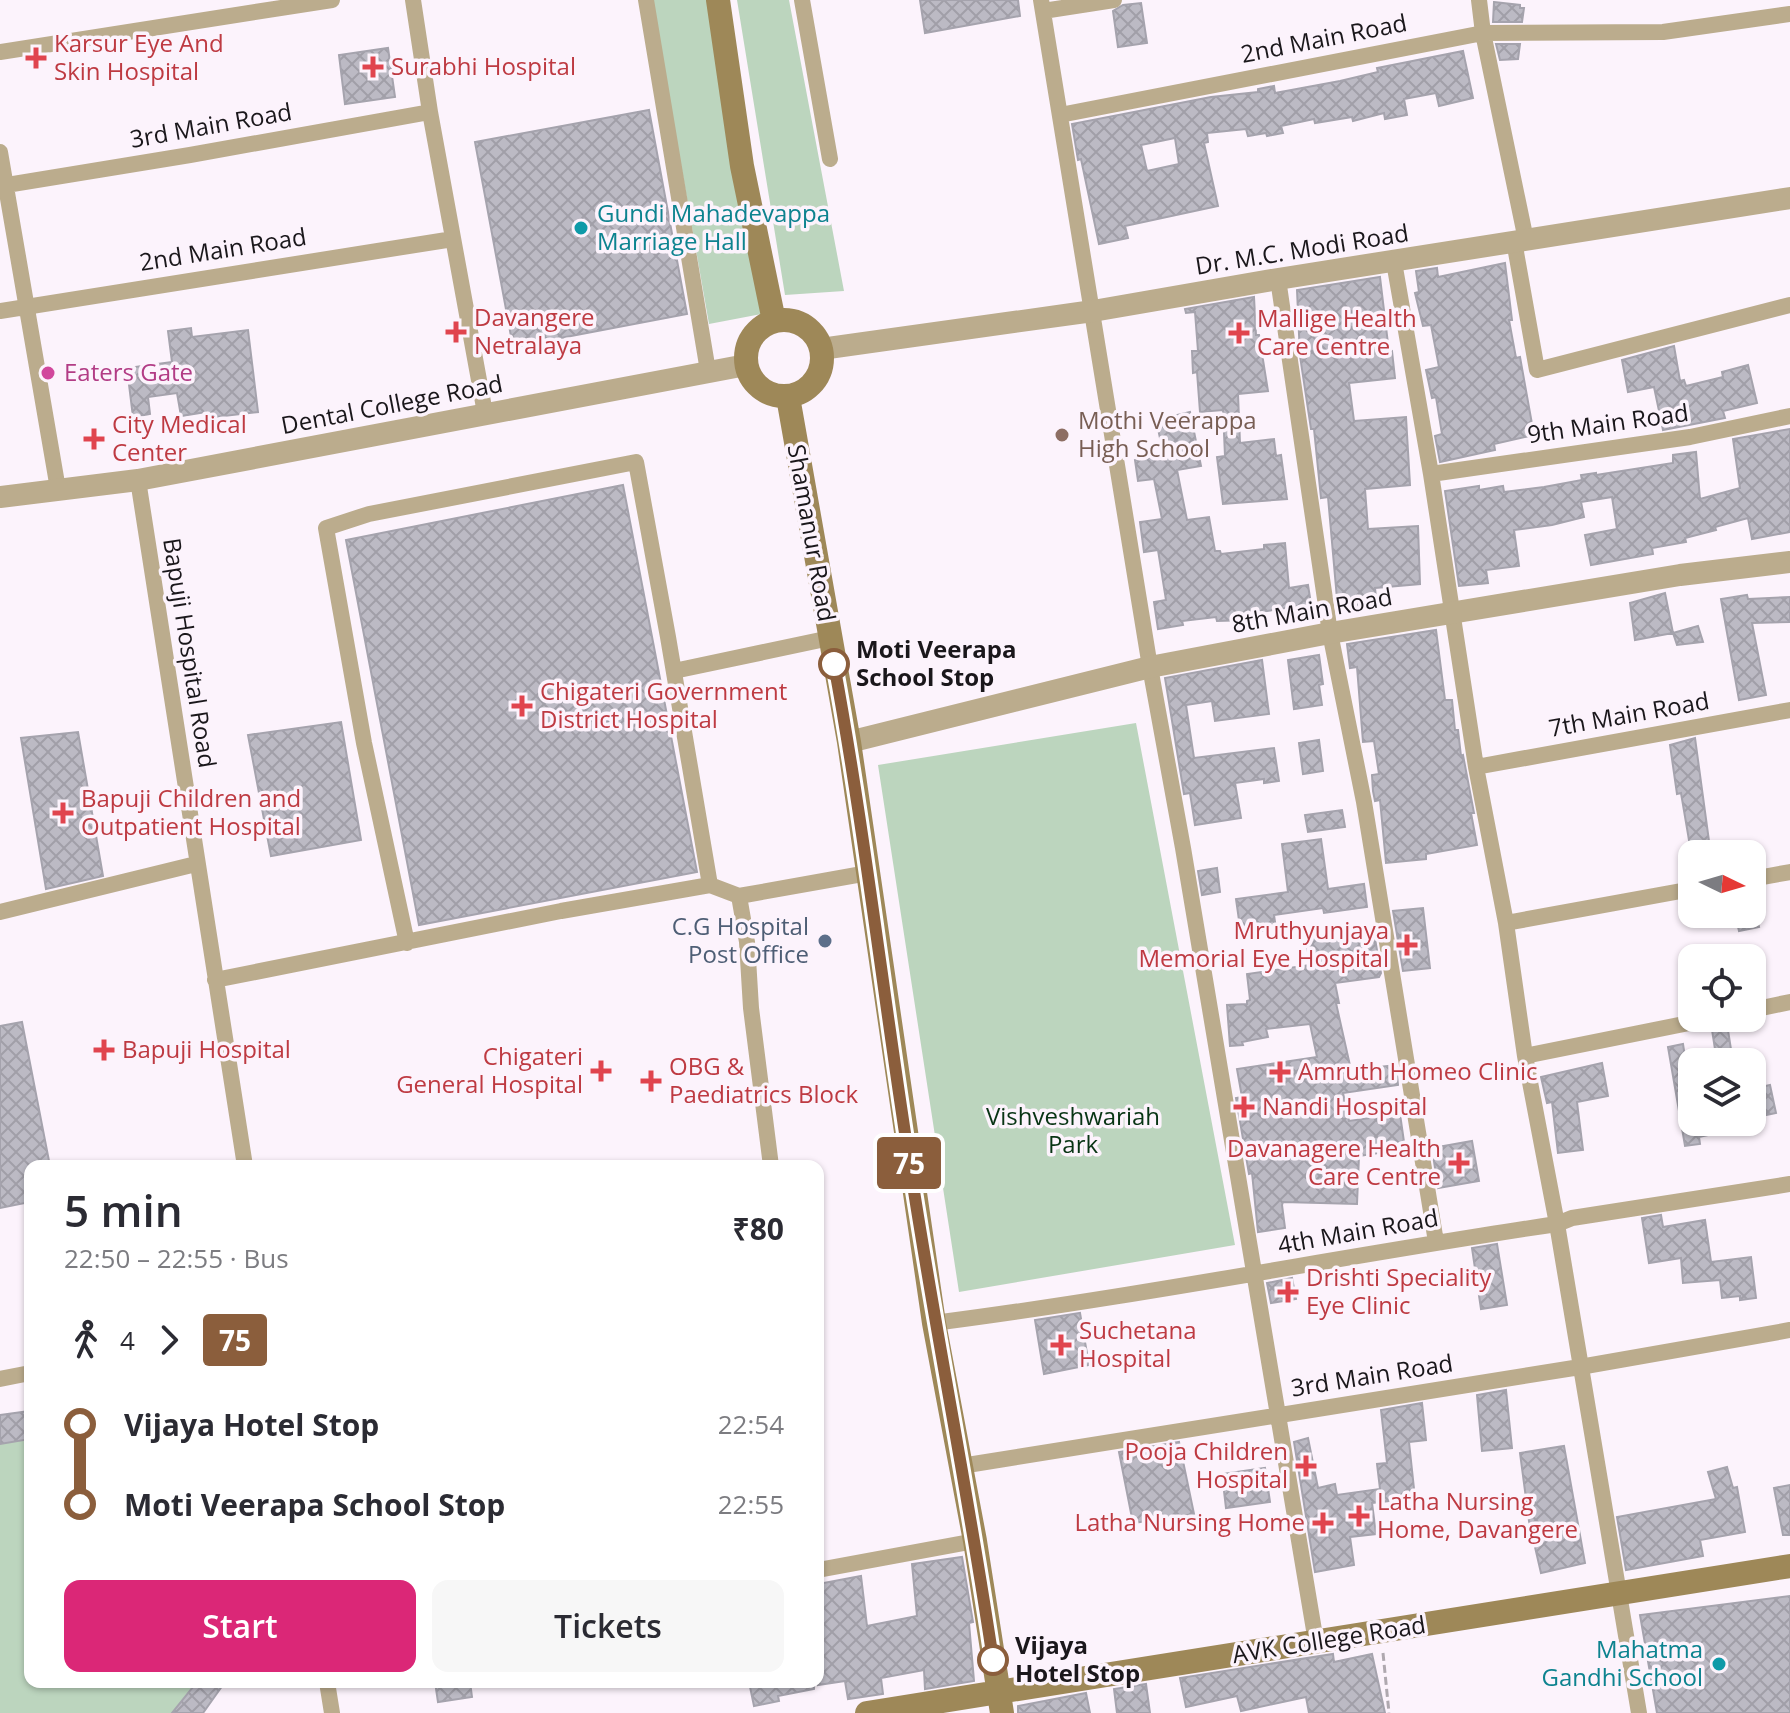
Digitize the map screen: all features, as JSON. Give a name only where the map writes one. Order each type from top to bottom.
[{"type":"main road","points":[[718,0],[742,166],[774,321]]},
{"type":"main road","points":[[785,319],[804,325],[818,340],[821,349],[822,359],[817,377],[801,393],[788,397],[769,394],[759,388],[746,365],[746,348],[751,338],[758,329],[774,321],[785,319]]},
{"type":"main road","name":"Shamanur Road","points":[[788,397],[849,742],[934,1323],[975,1541],[1000,1703]]},
{"type":"main road","name":"AVK College Road","points":[[870,1713],[1000,1703],[1316,1642],[1790,1566]]},
{"type":"street","points":[[0,52],[332,0]]},
{"type":"street","points":[[413,0],[430,112],[485,413]]},
{"type":"street","points":[[646,0],[708,371]]},
{"type":"street","points":[[802,0],[830,159]]},
{"type":"street","points":[[1114,0],[1042,5],[1150,667],[1316,1642]]},
{"type":"street","points":[[1479,0],[1520,241],[1537,370],[1790,305]]},
{"type":"street","name":"2nd Main Road","points":[[1060,115],[1483,33],[1663,32],[1790,14]]},
{"type":"street","name":"3rd Main Road","points":[[3,185],[430,112]]},
{"type":"street","points":[[0,152],[3,185],[58,489]]},
{"type":"street","name":"Dr. M.C. Modi Road","points":[[821,349],[1093,311],[1790,198]]},
{"type":"street","name":"2nd Main Road","points":[[0,311],[453,239]]},
{"type":"street","points":[[1394,262],[1454,614],[1476,767],[1506,923],[1525,1056],[1557,1224],[1639,1713]]},
{"type":"street","points":[[1278,279],[1330,633],[1364,802],[1436,1242]]},
{"type":"street","name":"Dental College Road","points":[[0,497],[138,480],[746,365]]},
{"type":"street","name":"9th Main Road","points":[[1431,474],[1690,437],[1790,416]]},
{"type":"street","points":[[407,943],[364,743],[326,528],[369,514],[636,462],[710,885]]},
{"type":"street","name":"Bapuji Hospital Road","points":[[138,480],[244,1160]]},
{"type":"street","name":"8th Main Road","points":[[849,742],[1150,667],[1330,633],[1680,575],[1790,562]]},
{"type":"street","points":[[674,671],[830,638]]},
{"type":"street","name":"7th Main Road","points":[[1476,767],[1790,710]]},
{"type":"street","points":[[0,912],[196,864]]},
{"type":"street","points":[[1766,876],[1790,872]]},
{"type":"street","points":[[215,980],[635,896],[710,885],[739,896],[868,873]]},
{"type":"street","points":[[1506,923],[1678,892]]},
{"type":"street","points":[[739,896],[747,942],[751,1008],[770,1160]]},
{"type":"street","points":[[1766,1007],[1790,1002]]},
{"type":"street","points":[[1525,1056],[1678,1025]]},
{"type":"street","name":"4th Main Road","points":[[934,1323],[1253,1276],[1436,1242],[1557,1224],[1572,1218],[1790,1184]]},
{"type":"street","name":"3rd Main Road","points":[[961,1466],[1580,1367],[1790,1330]]},
{"type":"street","points":[[0,1379],[24,1374]]},
{"type":"street","points":[[824,1569],[975,1541]]},
{"type":"street","points":[[328,1688],[332,1713]]},
{"type":"path","points":[[1381,1632],[1389,1713]]},
{"type":"green space","points":[[652,0],[716,0],[767,313],[709,324]]},
{"type":"green space","points":[[737,0],[789,0],[844,291],[785,295]]},
{"type":"green space","name":"Vishveshwariah Park","points":[[1136,723],[1235,1245],[959,1292],[878,765]]},
{"type":"green space","points":[[24,1412],[24,1688],[219,1688],[203,1713],[0,1713],[0,1415]]},
{"type":"building","points":[[920,0],[1018,0],[1020,16],[925,33]]},
{"type":"building","points":[[1494,2],[1520,5],[1524,8],[1522,22],[1493,22]]},
{"type":"building","points":[[1141,3],[1147,43],[1118,47],[1113,11],[1123,5]]},
{"type":"building","points":[[1496,44],[1520,44],[1518,59],[1500,60]]},
{"type":"building","points":[[388,48],[395,97],[345,104],[339,55]]},
{"type":"building","points":[[1463,51],[1473,98],[1439,106],[1436,93],[1404,99],[1407,115],[1385,119],[1384,113],[1353,121],[1352,117],[1315,123],[1314,119],[1281,126],[1283,133],[1267,136],[1266,133],[1248,136],[1246,129],[1207,133],[1208,142],[1204,143],[1218,206],[1125,226],[1128,238],[1099,244],[1072,124],[1211,97],[1258,92],[1258,89],[1274,86],[1275,93],[1378,72],[1377,68]],"holes":[[[1175,138],[1179,164],[1147,171],[1141,145]]]},
{"type":"building","name":"Gundi Mahadevappa Marriage Hall","points":[[649,110],[687,314],[513,347],[475,142]]},
{"type":"building","points":[[1505,263],[1512,320],[1509,320],[1516,358],[1520,357],[1534,435],[1494,444],[1495,450],[1440,462],[1435,436],[1442,434],[1436,397],[1432,398],[1426,370],[1439,367],[1431,325],[1423,326],[1415,293],[1419,292],[1416,271],[1437,268],[1438,277]]},
{"type":"building","points":[[1380,277],[1395,378],[1349,383],[1354,421],[1406,417],[1410,485],[1365,489],[1368,529],[1418,526],[1420,584],[1375,588],[1377,606],[1338,610],[1328,497],[1321,498],[1314,429],[1311,429],[1300,356],[1297,290]]},
{"type":"building","points":[[1254,297],[1256,335],[1259,335],[1268,391],[1238,394],[1240,443],[1274,439],[1276,456],[1281,455],[1287,499],[1223,504],[1217,457],[1225,456],[1223,410],[1200,412],[1197,372],[1193,373],[1192,351],[1198,351],[1195,312],[1186,313],[1185,309]]},
{"type":"building","points":[[191,328],[192,337],[248,330],[258,412],[207,418],[206,412],[181,416],[177,393],[148,397],[150,414],[133,417],[127,368],[172,362],[168,331]]},
{"type":"building","points":[[1674,346],[1680,381],[1684,380],[1686,386],[1723,377],[1722,372],[1748,365],[1757,403],[1723,411],[1725,418],[1663,430],[1654,387],[1628,392],[1622,360]]},
{"type":"building","points":[[1190,412],[1201,466],[1177,470],[1187,520],[1209,517],[1215,551],[1221,554],[1285,543],[1289,588],[1308,585],[1311,604],[1248,614],[1249,620],[1217,621],[1216,617],[1182,621],[1183,625],[1158,629],[1154,602],[1166,600],[1158,550],[1144,552],[1140,522],[1162,519],[1154,479],[1138,481],[1135,460],[1164,456],[1156,420]]},
{"type":"building","points":[[1790,429],[1790,532],[1752,539],[1748,518],[1685,538],[1686,542],[1652,548],[1653,554],[1591,565],[1585,535],[1617,529],[1612,497],[1581,502],[1584,517],[1514,530],[1519,566],[1486,570],[1488,583],[1459,586],[1445,491],[1479,486],[1479,490],[1503,486],[1504,492],[1544,487],[1582,480],[1581,475],[1673,463],[1673,455],[1696,452],[1700,499],[1740,488],[1733,439]]},
{"type":"building","name":"Chigateri Government District Hospital","points":[[623,485],[697,872],[419,925],[346,540]]},
{"type":"building","points":[[1665,593],[1673,633],[1635,640],[1630,603]]},
{"type":"building","points":[[1747,595],[1748,599],[1790,597],[1790,622],[1752,623],[1766,695],[1739,700],[1721,599]]},
{"type":"building","points":[[1698,626],[1703,642],[1677,645],[1673,633]]},
{"type":"building","points":[[1436,630],[1445,700],[1452,700],[1455,730],[1458,730],[1474,813],[1471,813],[1477,845],[1426,854],[1426,859],[1386,863],[1380,800],[1375,801],[1373,791],[1372,775],[1379,774],[1374,741],[1363,742],[1357,667],[1350,668],[1347,644]]},
{"type":"building","points":[[1319,655],[1322,705],[1294,709],[1288,660]]},
{"type":"building","points":[[1262,660],[1269,714],[1215,721],[1212,701],[1186,705],[1194,758],[1274,748],[1279,781],[1264,783],[1264,779],[1235,783],[1241,818],[1195,825],[1190,793],[1184,794],[1165,678]]},
{"type":"building","points":[[341,722],[361,840],[271,856],[248,735]]},
{"type":"building","name":"Bapuji Children and Outpatient Hospital","points":[[78,732],[103,876],[46,889],[21,738]]},
{"type":"building","points":[[1695,738],[1709,840],[1689,840],[1681,793],[1677,794],[1670,745]]},
{"type":"building","points":[[1319,740],[1323,771],[1303,774],[1299,743]]},
{"type":"building","points":[[1342,810],[1345,827],[1308,832],[1305,815]]},
{"type":"building","points":[[1321,839],[1328,889],[1364,884],[1367,907],[1324,913],[1323,908],[1274,915],[1276,929],[1241,934],[1236,899],[1288,892],[1282,844]]},
{"type":"building","points":[[1217,868],[1220,892],[1202,895],[1198,871]]},
{"type":"building","points":[[1423,908],[1430,968],[1403,971],[1393,911]]},
{"type":"building","points":[[1374,933],[1381,973],[1379,977],[1335,983],[1339,1003],[1336,1003],[1351,1070],[1396,1065],[1398,1085],[1343,1093],[1349,1121],[1400,1114],[1405,1149],[1359,1156],[1357,1204],[1283,1202],[1285,1228],[1258,1232],[1252,1173],[1249,1174],[1236,1098],[1242,1097],[1237,1069],[1317,1057],[1310,1024],[1266,1029],[1268,1037],[1230,1046],[1227,1005],[1247,1004],[1250,1000],[1247,974],[1310,965],[1306,939]]},
{"type":"building","points":[[22,1022],[49,1160],[24,1160],[24,1203],[0,1208],[0,1026]]},
{"type":"building","points":[[1712,1032],[1728,1032],[1731,1048],[1715,1048]]},
{"type":"building","points":[[1683,1044],[1684,1048],[1678,1048],[1678,1105],[1668,1047]]},
{"type":"building","points":[[1602,1063],[1608,1096],[1577,1102],[1583,1150],[1558,1153],[1552,1102],[1547,1103],[1541,1077]]},
{"type":"building","points":[[1770,1085],[1776,1113],[1766,1115],[1766,1086]]},
{"type":"building","points":[[1683,1136],[1704,1136],[1699,1137],[1700,1144],[1685,1146]]},
{"type":"building","points":[[1472,1141],[1479,1181],[1438,1188],[1432,1148]]},
{"type":"building","points":[[1661,1215],[1663,1227],[1705,1220],[1711,1262],[1751,1257],[1756,1298],[1722,1298],[1720,1280],[1683,1283],[1681,1258],[1649,1263],[1642,1218]]},
{"type":"building","points":[[1497,1244],[1507,1305],[1481,1309],[1472,1248]]},
{"type":"building","points":[[1292,1278],[1296,1299],[1271,1303],[1267,1283]]},
{"type":"building","points":[[1080,1313],[1089,1365],[1044,1374],[1035,1320]]},
{"type":"building","points":[[1506,1390],[1512,1448],[1482,1451],[1477,1395]]},
{"type":"building","points":[[1422,1403],[1426,1440],[1409,1442],[1415,1498],[1372,1503],[1376,1534],[1350,1537],[1354,1565],[1315,1572],[1294,1442],[1308,1438],[1318,1488],[1335,1484],[1337,1495],[1380,1489],[1377,1464],[1387,1463],[1381,1410]]},
{"type":"building","points":[[24,1412],[24,1440],[0,1444],[0,1415]]},
{"type":"building","points":[[1179,1442],[1194,1514],[1133,1523],[1119,1452]]},
{"type":"building","points":[[1564,1446],[1585,1563],[1541,1573],[1529,1521],[1520,1453]]},
{"type":"building","points":[[1727,1467],[1733,1488],[1737,1487],[1745,1532],[1700,1540],[1703,1556],[1626,1570],[1617,1517],[1716,1499],[1708,1472]]},
{"type":"building","points":[[1265,1468],[1270,1502],[1226,1508],[1222,1474]]},
{"type":"building","points":[[1790,1485],[1790,1535],[1783,1535],[1774,1488]]},
{"type":"building","points":[[962,1557],[973,1622],[969,1623],[974,1681],[925,1689],[924,1670],[881,1678],[883,1694],[848,1699],[845,1681],[824,1684],[824,1583],[861,1576],[867,1626],[917,1616],[912,1564]]},
{"type":"building","name":"Mahatma Gandhi School","points":[[1790,1596],[1790,1713],[1657,1713],[1640,1615]]},
{"type":"building","points":[[1333,1654],[1334,1662],[1372,1654],[1385,1713],[1309,1713],[1306,1697],[1241,1711],[1237,1696],[1186,1707],[1180,1678]]},
{"type":"building","points":[[1146,1684],[1150,1713],[1117,1713],[1114,1689]]},
{"type":"building","points":[[192,1688],[221,1688],[203,1713],[172,1713]]},
{"type":"building","points":[[436,1688],[471,1688],[472,1697],[438,1702]]},
{"type":"building","points":[[750,1688],[814,1688],[778,1696],[779,1701],[754,1706]]},
{"type":"building","points":[[1086,1693],[1090,1713],[1018,1713],[1018,1706]]},
{"type":"bus line","name":"75","points":[[834,664],[849,742],[934,1323],[975,1541],[993,1660]]},
{"type":"place","name":"Karsur Eye And Skin Hospital","points":[[36,58]]},
{"type":"place","name":"Surabhi Hospital","points":[[373,67]]},
{"type":"place","name":"Gundi Mahadevappa Marriage Hall","points":[[581,228]]},
{"type":"place","name":"Davangere Netralaya","points":[[456,332]]},
{"type":"place","name":"Mallige Health Care Centre","points":[[1239,333]]},
{"type":"place","name":"Eaters Gate","points":[[48,373]]},
{"type":"place","name":"Mothi Veerappa High School","points":[[1062,435]]},
{"type":"place","name":"City Medical Center","points":[[94,439]]},
{"type":"place","name":"Moti Veerapa School Stop","points":[[834,664]]},
{"type":"place","name":"Chigateri Government District Hospital","points":[[522,706]]},
{"type":"place","name":"Bapuji Children and Outpatient Hospital","points":[[63,813]]},
{"type":"place","name":"C.G Hospital Post Office","points":[[825,941]]},
{"type":"place","name":"Mruthyunjaya Memorial Eye Hospital","points":[[1407,945]]},
{"type":"place","name":"Bapuji Hospital","points":[[104,1050]]},
{"type":"place","name":"Chigateri General Hospital","points":[[601,1071]]},
{"type":"place","name":"Amruth Homeo Clinic","points":[[1280,1072]]},
{"type":"place","name":"OBG & Paediatrics Block","points":[[651,1081]]},
{"type":"place","name":"Nandi Hospital","points":[[1244,1107]]},
{"type":"place","name":"Davanagere Health Care Centre","points":[[1459,1163]]},
{"type":"place","name":"Drishti Speciality Eye Clinic","points":[[1288,1292]]},
{"type":"place","name":"Suchetana Hospital","points":[[1061,1345]]},
{"type":"place","name":"Pooja Children Hospital","points":[[1306,1466]]},
{"type":"place","name":"Latha Nursing Home, Davangere","points":[[1359,1516]]},
{"type":"place","name":"Latha Nursing Home","points":[[1323,1523]]},
{"type":"place","name":"Vijaya Hotel Stop","points":[[993,1660]]},
{"type":"place","name":"Mahatma Gandhi School","points":[[1719,1664]]}]
